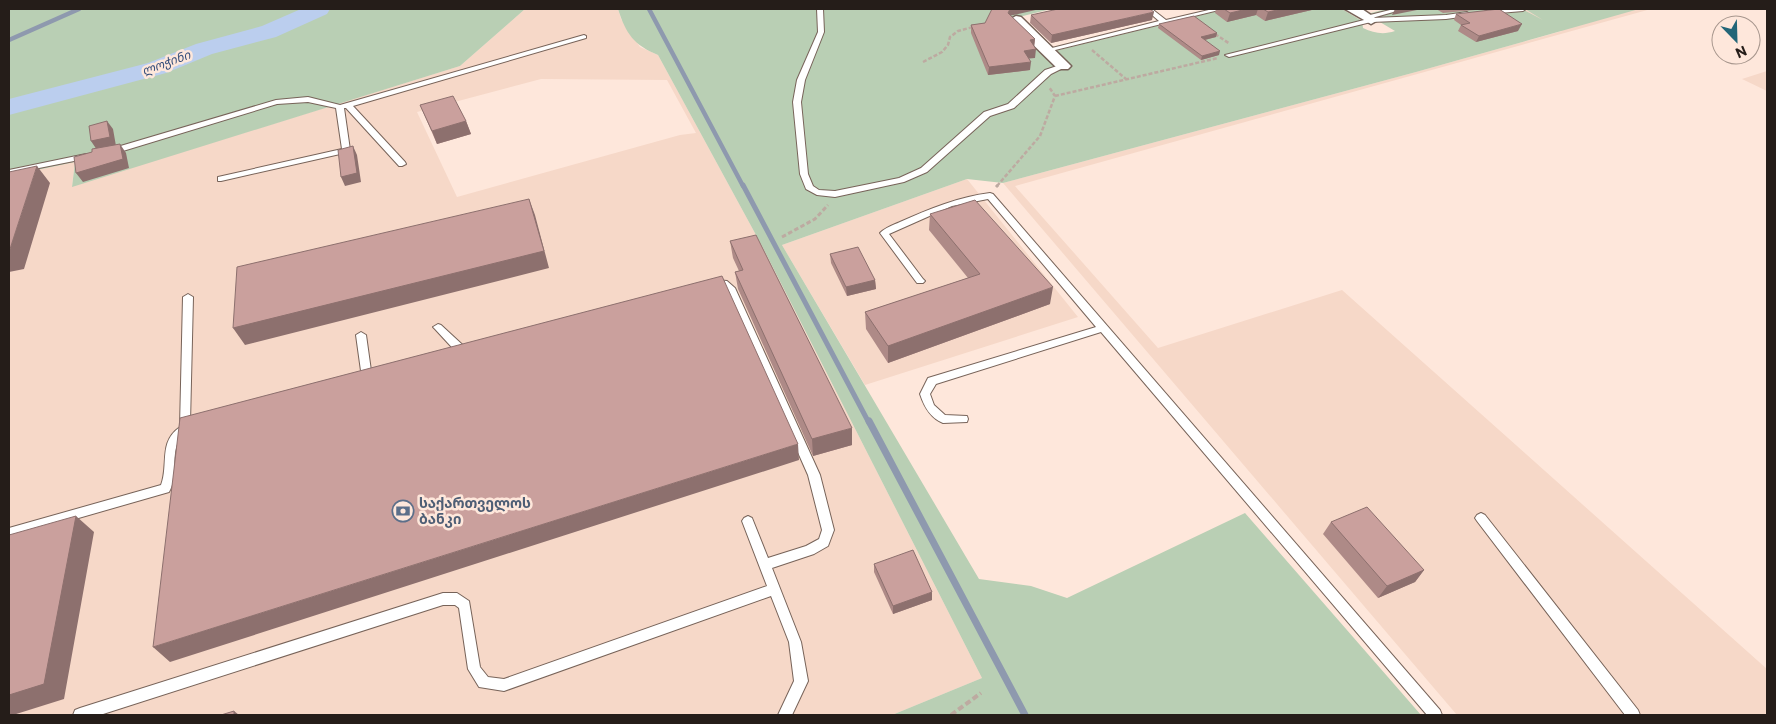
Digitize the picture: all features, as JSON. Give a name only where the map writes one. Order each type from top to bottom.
[{"type":"street","points":[[1352,9],[1369,18]]},
{"type":"street","points":[[1035,15],[1016,20],[1064,66]]},
{"type":"lane","points":[[820,9],[821,32],[801,80],[797,102],[804,174],[809,187],[817,192],[835,194],[901,180],[924,170],[987,114],[1011,106],[1042,80],[1048,72],[1064,66]]},
{"type":"lane","points":[[1148,9],[1164,22]]},
{"type":"lane","points":[[1191,9],[1198,14]]},
{"type":"lane","points":[[1047,50],[1220,9]]},
{"type":"lane","points":[[1229,55],[1401,9]]},
{"type":"lane","points":[[1480,12],[1523,9]]},
{"type":"lane","points":[[1369,18],[1446,17],[1472,14]]},
{"type":"lane","points":[[344,106],[584,37]]},
{"type":"lane","points":[[9,172],[117,150],[276,102],[299,98],[318,99],[344,106],[402,164]]},
{"type":"lane","points":[[221,179],[346,150],[344,106]]},
{"type":"lane","points":[[920,281],[884,233],[949,204],[972,197],[990,196],[1434,715]]},
{"type":"lane","points":[[706,286],[724,283],[730,288],[814,475],[828,530],[824,542],[810,550],[764,565]]},
{"type":"lane","points":[[185,428],[188,297]]},
{"type":"lane","points":[[438,327],[463,352]]},
{"type":"lane","points":[[963,419],[944,419],[930,407],[925,394],[932,381],[1103,328]]},
{"type":"lane","points":[[361,335],[367,378]]},
{"type":"lane","points":[[9,533],[165,489],[168,484],[172,438],[177,432],[185,428],[204,423]]},
{"type":"lane","points":[[1481,518],[1634,715]]},
{"type":"lane","points":[[748,521],[795,642],[801,681],[785,715]]},
{"type":"lane","points":[[80,715],[442,599],[457,598],[465,605],[474,669],[484,683],[504,685],[774,589]]},
{"type":"path","points":[[924,62],[942,52],[948,45],[950,37],[958,31],[989,23]]},
{"type":"path","points":[[1212,32],[1241,52]]},
{"type":"path","points":[[1082,42],[1126,80]]},
{"type":"path","points":[[1055,96],[1229,55]]},
{"type":"path","points":[[1042,80],[1055,96]]},
{"type":"path","points":[[990,196],[1040,136],[1055,96]]},
{"type":"path","points":[[782,237],[815,220],[835,194]]},
{"type":"path","points":[[951,715],[981,693]]},
{"type":"shaded area","points":[[525,9],[618,9],[621,19],[640,47],[658,55],[762,246],[982,678],[892,715],[9,715],[9,176],[75,162],[72,186],[460,66]],"holes":[[[541,79],[667,80],[696,133],[680,135],[457,197],[417,112]]]},
{"type":"shaded area","points":[[1522,9],[1651,9],[1015,186],[1158,348],[1342,290],[1767,669],[1767,715],[1457,715],[1003,183],[1562,31]]},
{"type":"shaded area","points":[[1767,71],[1767,91],[1742,79]]},
{"type":"shaded area","points":[[967,179],[1078,317],[865,385],[782,245]]},
{"type":"green space","points":[[9,9],[525,9],[460,66],[72,187],[75,162],[9,176]]},
{"type":"green space","points":[[618,9],[1051,9],[1011,19],[1042,54],[1226,9],[1342,9],[1362,21],[1363,28],[1383,33],[1395,31],[1358,9],[1371,13],[1386,9],[1522,9],[1543,20],[1525,9],[1639,9],[1416,72],[1003,183],[967,179],[782,245],[979,579],[1031,586],[1067,598],[1245,513],[1421,715],[892,715],[982,678],[762,246],[658,55],[643,47],[632,38],[624,25]]},
{"type":"building","points":[[992,9],[1010,9],[1008,13],[1035,39],[1030,40],[1036,49],[1024,51],[1031,62],[989,67],[971,25],[985,23]]},
{"type":"building","points":[[1058,9],[1150,9],[1154,12],[1052,35],[1031,15]]},
{"type":"building","points":[[1224,9],[1247,9],[1230,13]]},
{"type":"building","points":[[1263,9],[1282,9],[1268,12]]},
{"type":"building","points":[[1499,9],[1522,24],[1479,36],[1461,25],[1470,23],[1456,14]]},
{"type":"building","points":[[1194,16],[1217,33],[1201,37],[1220,51],[1202,56],[1159,24]]},
{"type":"building","points":[[453,96],[466,121],[432,131],[420,105]]},
{"type":"building","points":[[107,121],[110,137],[91,141],[89,126]]},
{"type":"building","points":[[120,144],[123,159],[76,173],[74,157],[92,152],[92,149]]},
{"type":"building","points":[[353,146],[357,173],[341,177],[338,150]]},
{"type":"building","points":[[37,166],[9,252],[9,172]]},
{"type":"building","points":[[529,199],[544,251],[233,328],[237,267]]},
{"type":"building","points":[[975,200],[1053,287],[888,346],[865,312],[980,274],[930,214]]},
{"type":"building","points":[[756,235],[852,428],[812,439],[735,272],[743,270],[730,241]]},
{"type":"building","points":[[858,247],[875,280],[846,287],[830,254]]},
{"type":"building","points":[[722,276],[798,444],[153,647],[180,418]]},
{"type":"building","points":[[1367,507],[1424,570],[1387,586],[1331,522]]},
{"type":"building","points":[[76,516],[44,684],[9,695],[9,535]]},
{"type":"building","points":[[913,550],[932,592],[893,606],[874,564]]},
{"type":"building","points":[[234,711],[234,715],[221,715]]},
{"type":"waterway","points":[[9,40],[79,9]]},
{"type":"waterway","name":"ლოჭინი","points":[[9,107],[157,68],[204,49],[246,36],[268,32],[319,9]]},
{"type":"waterway","points":[[649,9],[743,186]]},
{"type":"waterway","points":[[743,185],[869,423]]},
{"type":"waterway","points":[[869,421],[1025,715]]},
{"type":"place","name":"საქართველოს ბანკი","points":[[403,511]]}]
